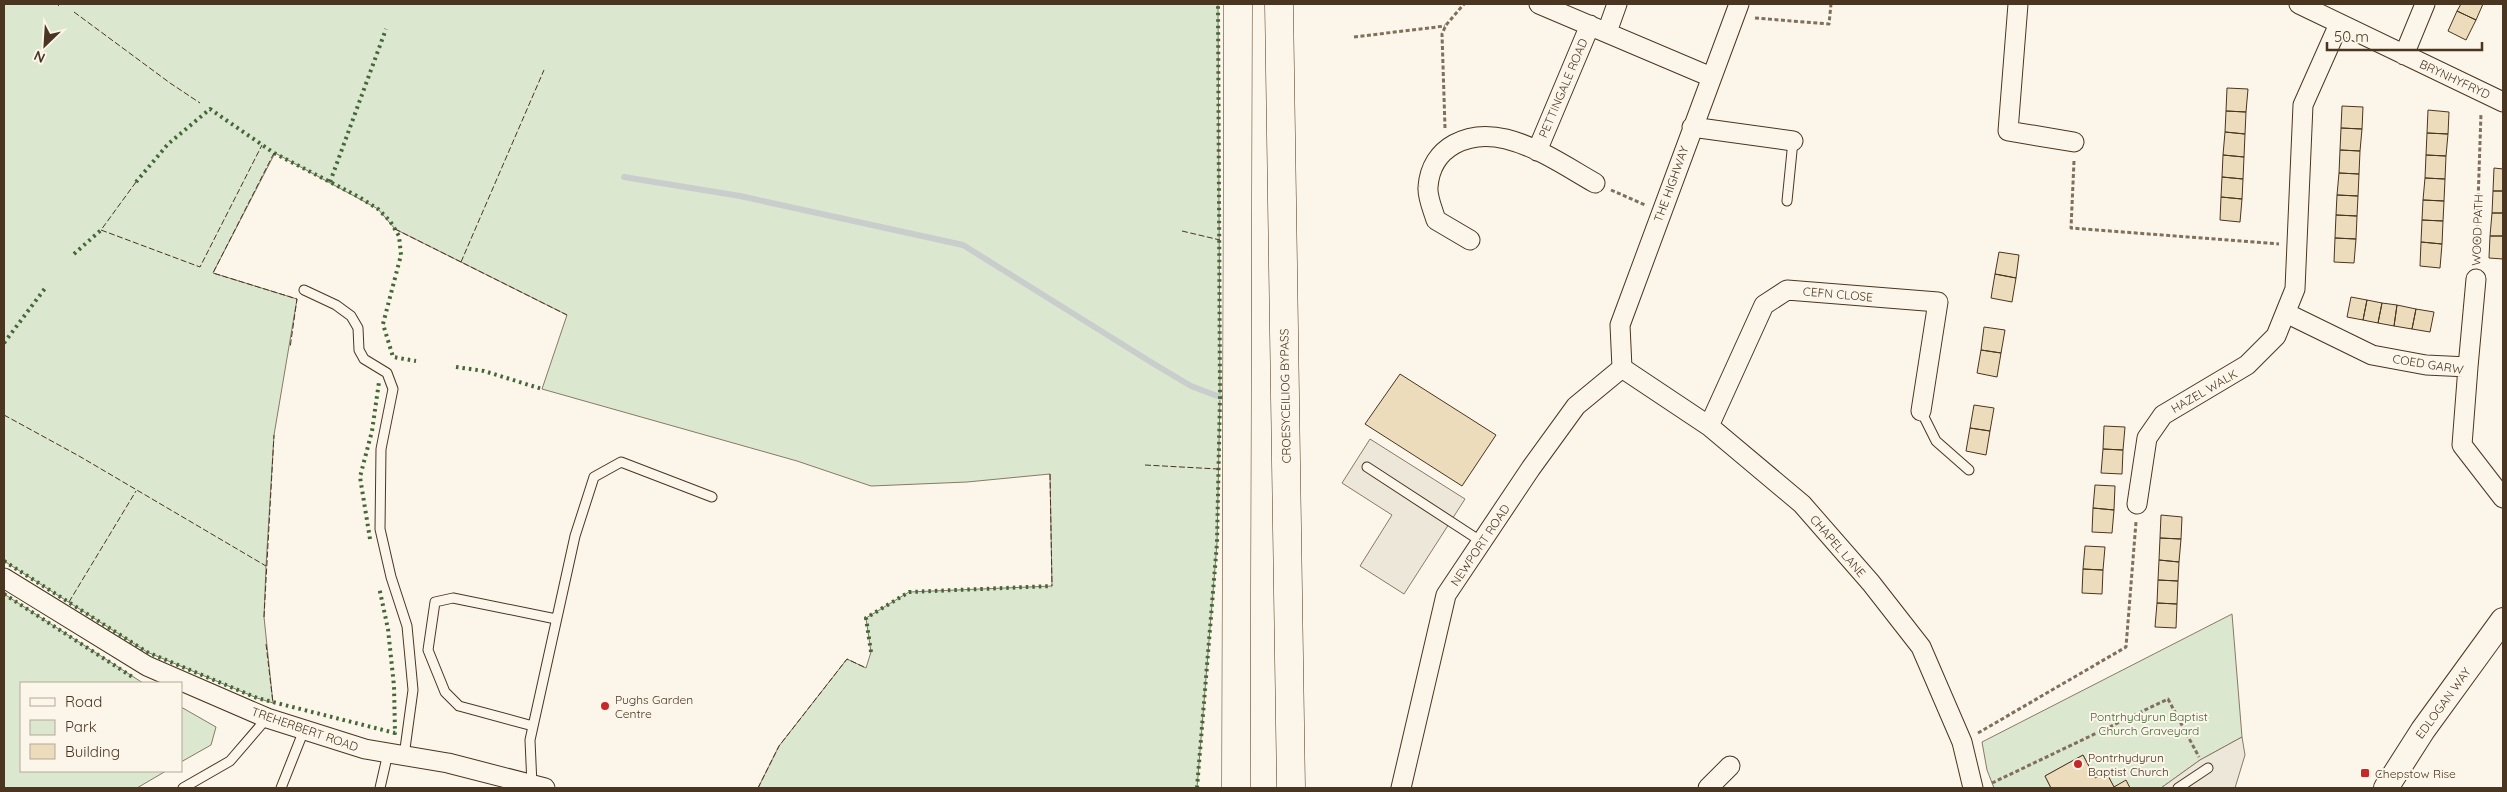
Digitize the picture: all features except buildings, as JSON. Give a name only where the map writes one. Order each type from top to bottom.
[{"type":"highway","points":[[1236,788],[1238,4]]},
{"type":"highway","name":"CROESYCEILIOG BYPASS","points":[[1279,4],[1291,788]]},
{"type":"street","name":"PETTINGALE ROAD","points":[[1539,4],[1711,77]]},
{"type":"street","name":"PETTINGALE ROAD","points":[[1537,150],[1599,28],[1617,4]]},
{"type":"street","points":[[2018,4],[2008,131],[2074,142]]},
{"type":"street","name":"BRYNHYFRYD","points":[[2299,4],[2503,102]]},
{"type":"street","points":[[2404,55],[2426,4]]},
{"type":"street","name":"THE HIGHWAY","points":[[1622,368],[1620,325],[1737,10]]},
{"type":"street","name":"HAZEL WALK","points":[[2137,504],[2147,438],[2163,415],[2247,365],[2276,336],[2286,313],[2296,289],[2303,105],[2339,24]]},
{"type":"street","points":[[1692,127],[1793,141]]},
{"type":"street","points":[[1470,240],[1436,220],[1427,188],[1434,160],[1451,144],[1478,137],[1506,139],[1537,150],[1595,183]]},
{"type":"street","name":"WOOD PATH","points":[[2468,368],[2476,279]]},
{"type":"street","name":"CEFN CLOSE","points":[[1709,426],[1764,305],[1787,290],[1938,302],[1921,411]]},
{"type":"street","name":"COED GARW","points":[[2286,313],[2372,355],[2426,366],[2468,368],[2462,445],[2503,498]]},
{"type":"street","name":"CHAPEL LANE","points":[[1622,368],[1709,426],[1802,504],[1871,583],[1920,647],[1981,786]]},
{"type":"street","name":"NEWPORT ROAD","points":[[1401,788],[1446,595],[1576,406],[1622,368]]},
{"type":"street","name":"TREHERBERT ROAD","points":[[4,578],[147,666],[267,718],[365,749],[448,763],[526,786]]},
{"type":"street","name":"EDLOGAN WAY","points":[[2386,788],[2423,730],[2503,620]]},
{"type":"street","points":[[1708,788],[1730,766]]},
{"type":"lane","points":[[1787,201],[1793,141]]},
{"type":"lane","points":[[304,290],[336,305],[351,316],[358,328],[359,350],[364,359],[387,373],[393,389],[381,449],[380,529],[391,577],[407,626],[414,690],[396,755],[380,788]]},
{"type":"lane","points":[[1921,411],[1936,441],[1969,470]]},
{"type":"lane","points":[[526,786],[530,740],[556,619],[575,536],[594,477],[621,462],[712,497]]},
{"type":"lane","points":[[1367,468],[1482,542]]},
{"type":"lane","points":[[533,726],[459,706],[445,692],[428,650],[435,602],[453,598],[556,619]]},
{"type":"lane","points":[[183,788],[230,761],[267,718]]},
{"type":"lane","points":[[282,788],[304,730]]},
{"type":"lane","points":[[2178,788],[2208,768]]},
{"type":"path","points":[[1451,144],[1446,132],[1442,34],[1446,26],[1464,4]]},
{"type":"path","points":[[1737,10],[1829,24],[1831,4]]},
{"type":"path","points":[[1354,37],[1446,26]]},
{"type":"path","name":"WOOD PATH","points":[[2476,279],[2482,92]]},
{"type":"path","points":[[2074,142],[2071,228],[2254,240],[2297,246]]},
{"type":"path","points":[[1595,183],[1661,212]]},
{"type":"path","points":[[1962,742],[2126,647],[2137,504]]},
{"type":"path","points":[[1981,786],[2168,699],[2200,760],[2208,768]]},
{"type":"green space","points":[[4,4],[1218,4],[1220,397],[1217,543],[1197,788],[758,788],[779,746],[847,659],[866,668],[871,652],[866,618],[909,592],[1052,586],[1050,474],[967,482],[871,486],[797,461],[542,389],[567,315],[395,229],[378,209],[275,153],[213,273],[297,299],[274,435],[266,566],[264,617],[273,703],[147,652],[4,561]]},
{"type":"green space","points":[[4,594],[141,682],[20,682],[20,772],[164,772],[137,788],[4,788]]},
{"type":"green space","name":"Pontrhydyrun Baptist Church Graveyard","points":[[2232,614],[2242,737],[2200,760],[2161,788],[2130,788],[2126,781],[2114,787],[2106,772],[2095,778],[2083,755],[2045,776],[2051,788],[1994,788],[1987,770],[1982,742]]},
{"type":"green space","points":[[182,708],[216,727],[211,745],[182,761]]},
{"type":"shaded area","points":[[1370,439],[1465,499],[1404,594],[1360,566],[1392,515],[1342,483]]},
{"type":"shaded area","points":[[2242,737],[2245,755],[2235,788],[2161,788],[2200,760]]},
{"type":"waterway","points":[[624,177],[740,196],[963,245],[1191,386],[1220,397]]},
{"type":"hedge","points":[[1197,788],[1217,543],[1220,397],[1218,4]]},
{"type":"hedge","points":[[330,182],[386,29]]},
{"type":"hedge","points":[[136,182],[168,144],[210,109],[274,153],[359,197],[378,209],[390,221],[399,236],[401,255],[383,324],[393,357],[416,361]]},
{"type":"hedge","points":[[74,254],[101,230]]},
{"type":"hedge","points":[[4,343],[46,287]]},
{"type":"hedge","points":[[456,367],[484,371],[542,389]]},
{"type":"hedge","points":[[370,539],[360,477],[372,431],[379,382]]},
{"type":"hedge","points":[[4,561],[147,652],[257,698],[395,733],[394,686],[388,629],[379,587]]},
{"type":"hedge","points":[[871,652],[866,618],[909,592],[1052,586]]},
{"type":"hedge","points":[[4,594],[134,678]]},
{"type":"fence","points":[[74,12],[200,103]]},
{"type":"fence","points":[[461,262],[544,70]]},
{"type":"fence","points":[[136,182],[101,230],[200,267],[262,145]]},
{"type":"fence","points":[[274,153],[213,273],[297,299],[290,348]]},
{"type":"fence","points":[[395,229],[567,315]]},
{"type":"fence","points":[[1182,231],[1220,240]]},
{"type":"fence","points":[[4,415],[79,456],[266,566]]},
{"type":"fence","points":[[264,617],[274,435]]},
{"type":"fence","points":[[1145,465],[1218,469]]},
{"type":"fence","points":[[1050,474],[1052,586]]},
{"type":"fence","points":[[69,602],[136,491]]},
{"type":"fence","points":[[266,644],[273,703]]},
{"type":"fence","points":[[758,788],[779,746],[847,659],[866,668]]},
{"type":"place","name":"Pughs Garden Centre","points":[[605,706]]},
{"type":"place","name":"Pontrhydyrun Baptist Church","points":[[2078,764]]},
{"type":"place","name":"Chepstow Rise","points":[[2365,773]]}]
